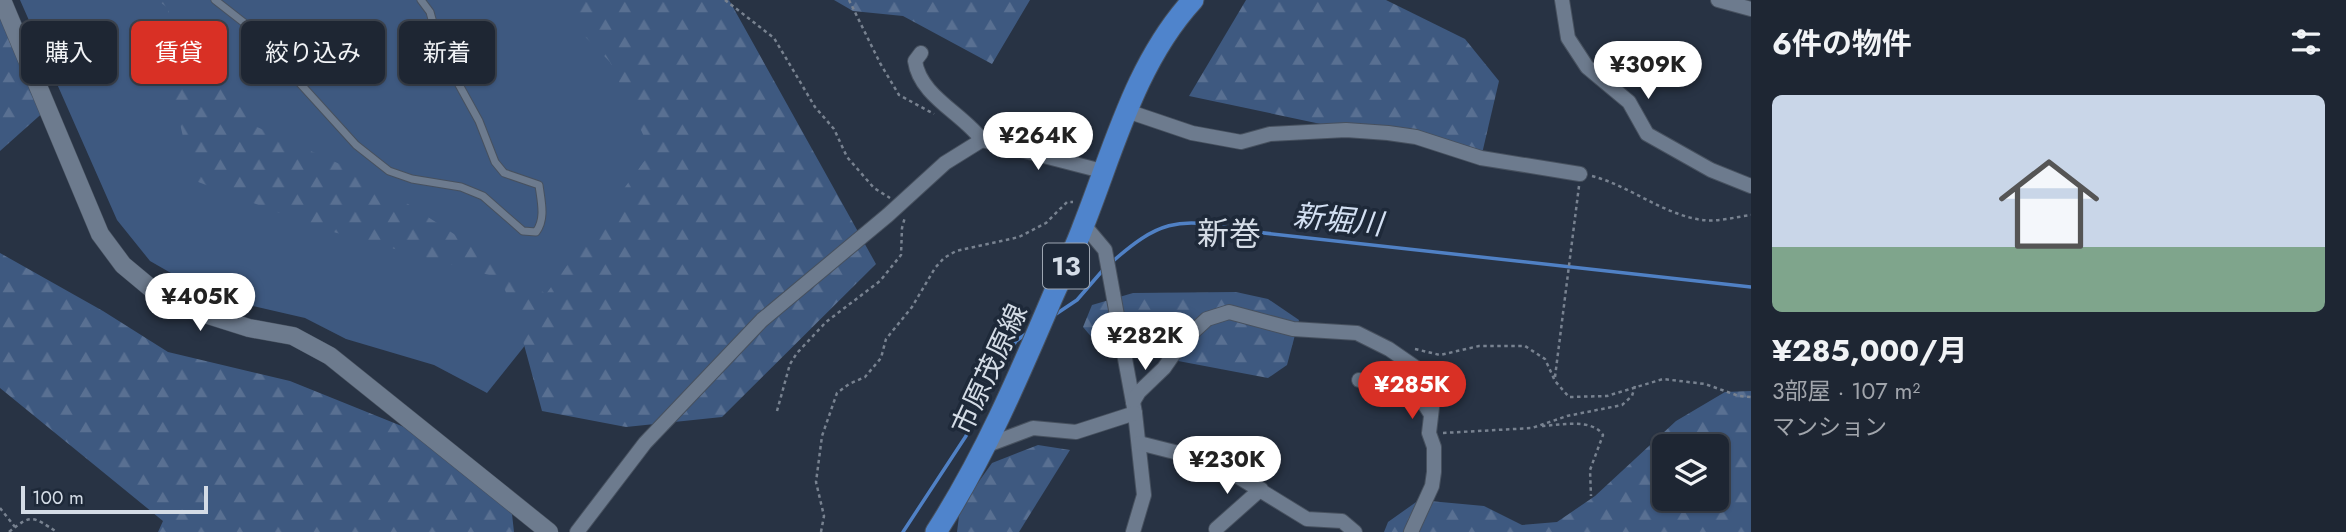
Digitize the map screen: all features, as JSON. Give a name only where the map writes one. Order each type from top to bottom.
[{"type":"main road","name":"市原茂原線","points":[[936,532],[985,446],[1026,361],[1084,225],[1102,170],[1127,111],[1171,25],[1193,0]]},
{"type":"street","points":[[2,0],[100,234],[123,265],[159,295],[189,309],[249,328],[293,336],[330,356],[549,532]]},
{"type":"street","points":[[1562,0],[1569,38],[1587,67],[1629,102],[1647,134],[1711,170],[1751,186]]},
{"type":"street","points":[[1718,0],[1751,9]]},
{"type":"street","points":[[921,53],[915,61],[916,72],[940,101],[973,127],[982,140],[1102,170]]},
{"type":"street","points":[[1127,111],[1192,133],[1241,142],[1270,134],[1346,130],[1388,133],[1416,137],[1481,158],[1580,174]]},
{"type":"street","points":[[577,532],[645,443],[734,347],[815,274],[903,210],[945,163],[982,140]]},
{"type":"street","name":"13","points":[[1084,225],[1105,250],[1134,407],[1144,495],[1133,532]]},
{"type":"street","points":[[985,446],[1033,428],[1076,432],[1134,407],[1139,392],[1164,368],[1182,342],[1207,319],[1230,312],[1293,329],[1357,333],[1431,378],[1433,399],[1429,433],[1433,447],[1432,486],[1411,532]]},
{"type":"street","points":[[1359,380],[1401,390],[1421,399],[1430,413]]},
{"type":"street","points":[[1139,443],[1214,461],[1307,519],[1342,521],[1355,532]]},
{"type":"street","points":[[1216,529],[1261,489]]},
{"type":"lane","points":[[215,0],[247,25],[356,145],[389,171],[412,179],[461,187],[483,196],[523,230],[536,232],[542,213],[539,185],[504,173],[495,162],[479,121],[441,52],[430,12],[421,0]]},
{"type":"path","points":[[725,0],[774,38],[816,107],[834,129],[847,158],[874,188],[903,210],[901,255],[880,281],[826,322],[797,353],[786,375],[776,411]]},
{"type":"path","points":[[849,0],[880,64],[899,95],[934,114]]},
{"type":"path","points":[[1555,381],[1580,174],[1606,180],[1667,210],[1704,221],[1751,215]]},
{"type":"path","points":[[821,532],[824,516],[816,482],[822,436],[832,402],[837,393],[865,377],[881,358],[887,340],[912,307],[935,268],[944,258],[956,251],[1019,237],[1046,223],[1067,202],[1092,202]]},
{"type":"path","points":[[1411,348],[1440,355],[1479,346],[1525,346],[1545,359],[1555,381],[1569,397],[1607,396],[1663,379],[1705,384],[1739,396],[1751,397]]},
{"type":"path","points":[[1539,426],[1567,416],[1622,405],[1632,396],[1635,386]]},
{"type":"path","points":[[1429,433],[1585,425],[1600,430],[1603,435],[1590,470],[1591,496]]},
{"type":"path","points":[[0,508],[15,527]]},
{"type":"path","points":[[9,532],[26,518],[32,517],[57,532]]},
{"type":"green space","points":[[0,0],[21,49],[21,84],[36,84],[47,109],[0,151]]},
{"type":"green space","points":[[20,0],[621,0],[711,113],[487,393],[434,365],[346,339],[305,318],[244,304],[197,288],[150,261],[117,220],[57,84],[117,84],[117,21],[29,21]]},
{"type":"green space","points":[[157,0],[188,0],[199,21],[168,21],[168,8]]},
{"type":"green space","points":[[549,0],[729,0],[876,264],[722,417],[626,427],[542,411],[517,319],[500,278],[319,228],[193,180],[171,84],[227,84],[227,72],[257,127],[362,174],[546,294],[651,152],[610,62]]},
{"type":"green space","points":[[834,0],[1030,0],[992,64],[903,16],[853,11]]},
{"type":"green space","points":[[1246,0],[1386,0],[1465,39],[1499,81],[1481,158],[1189,96]]},
{"type":"green space","points":[[0,253],[103,311],[168,352],[290,381],[424,435],[512,514],[514,532],[158,532],[163,521],[0,388]]},
{"type":"green space","points":[[1236,292],[1268,299],[1299,320],[1287,365],[1268,378],[1099,346],[1083,327],[1092,305],[1133,293]]},
{"type":"green space","points":[[1751,391],[1751,532],[1384,532],[1388,522],[1419,500],[1484,506],[1522,525],[1557,522],[1595,496],[1652,443],[1652,511],[1729,511],[1729,434],[1662,434],[1676,421],[1725,392]]},
{"type":"green space","points":[[1038,445],[1070,450],[1019,532],[957,532],[960,508],[992,463]]},
{"type":"waterway","name":"新堀川","points":[[1112,262],[1155,231],[1183,223],[1199,223],[1237,230],[1751,287]]},
{"type":"waterway","name":"新堀川","points":[[1053,316],[1077,300],[1103,270]]},
{"type":"waterway","name":"新堀川","points":[[903,532],[966,436],[978,408],[1016,341],[1026,334]]},
{"type":"district","name":"新巻","points":[[1229,234]]}]
